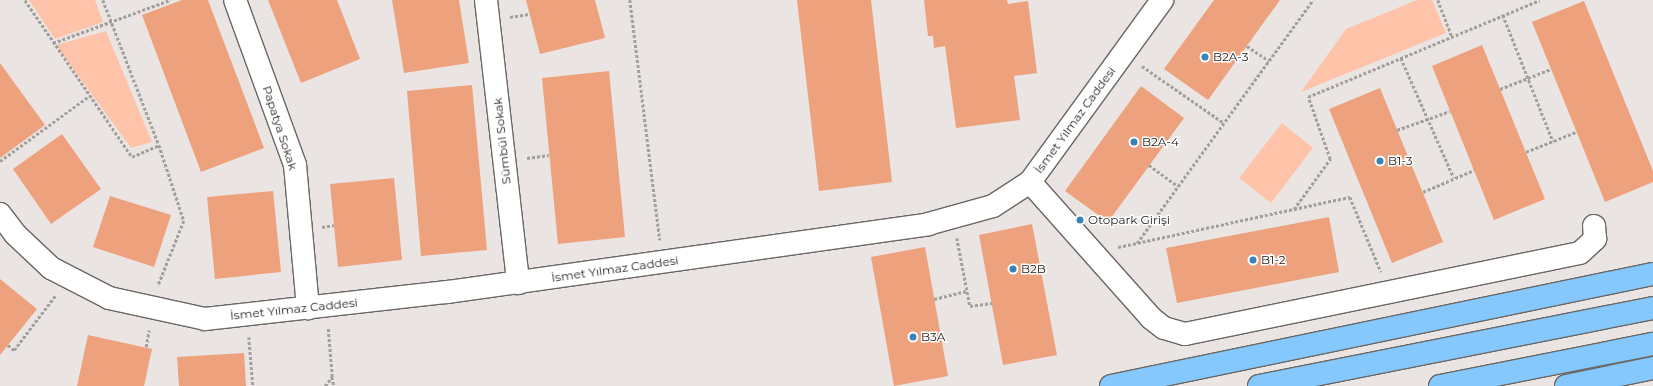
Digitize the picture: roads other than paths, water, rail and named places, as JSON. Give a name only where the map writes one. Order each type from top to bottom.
[{"type":"highway","points":[[1110,386],[1651,273]]},
{"type":"highway","points":[[1259,386],[1653,308]]},
{"type":"highway","points":[[1440,386],[1653,344]]},
{"type":"highway","points":[[1566,386],[1653,368]]},
{"type":"street","name":"Papatya Sokak","points":[[235,0],[295,165],[317,307]]},
{"type":"street","name":"Sümbül Sokak","points":[[486,0],[518,283]]},
{"type":"street","name":"İsmet Yılmaz Caddesi","points":[[0,214],[15,234],[51,268],[109,298],[205,319],[518,283],[953,218],[993,206],[1030,182],[1162,0]]},
{"type":"street","points":[[1030,182],[1151,318],[1164,328],[1185,334],[1580,253],[1595,239],[1594,226]]},
{"type":"place","name":"B2A-3","points":[[1205,57]]},
{"type":"place","name":"B2A-4","points":[[1134,142]]},
{"type":"place","name":"B1-3","points":[[1380,161]]},
{"type":"place","name":"Otopark Girişi","points":[[1080,220]]},
{"type":"place","name":"B1-2","points":[[1253,260]]},
{"type":"place","name":"B2B","points":[[1013,269]]},
{"type":"place","name":"B3A","points":[[913,337]]}]
